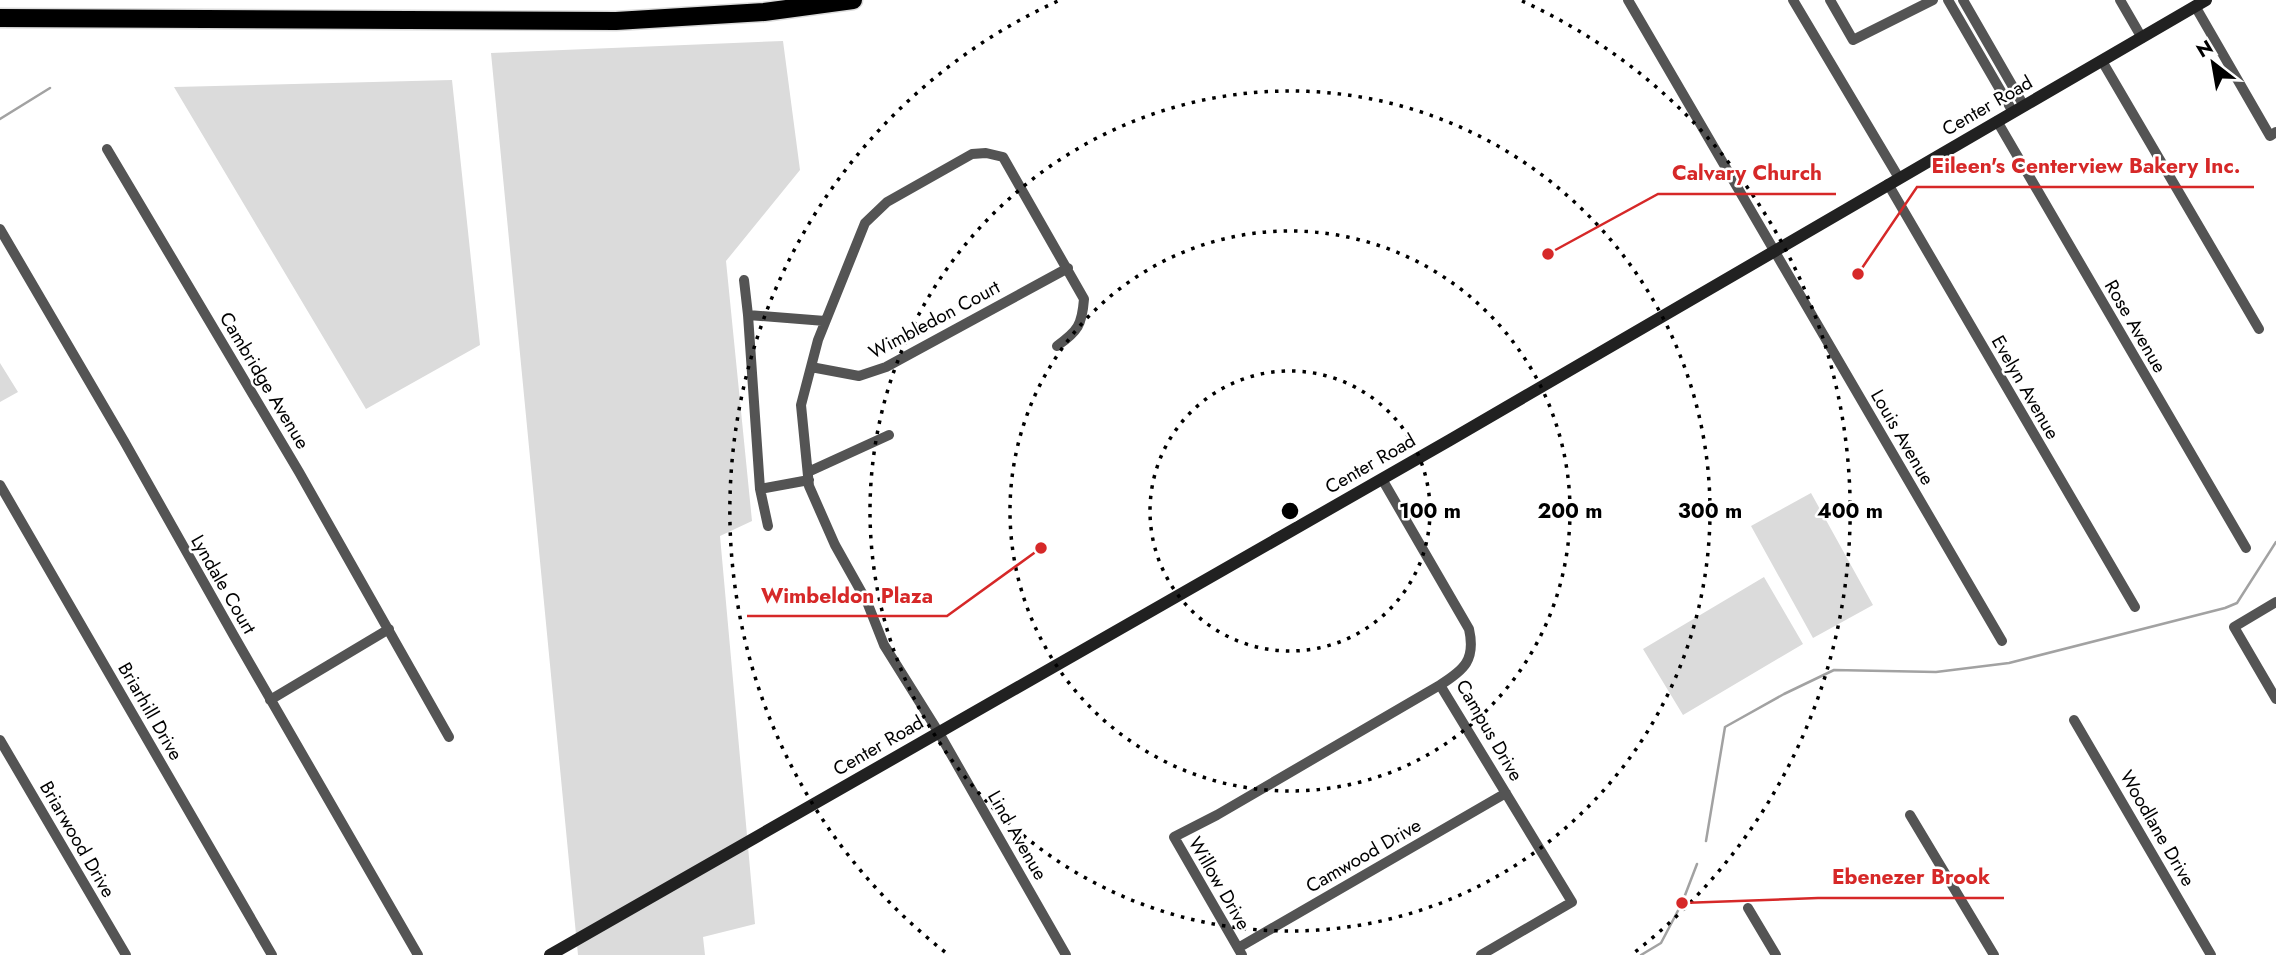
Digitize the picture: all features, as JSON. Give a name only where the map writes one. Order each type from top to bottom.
[{"type":"highway","points":[[0,18],[616,20],[706,17],[853,0]]},
{"type":"highway","points":[[0,24],[34,19]]},
{"type":"main road","name":"Center Road","points":[[550,955],[1382,479],[2200,3]]},
{"type":"street","name":"Louis Avenue","points":[[1628,0],[2002,641]]},
{"type":"street","name":"Evelyn Avenue","points":[[1793,0],[2135,607]]},
{"type":"street","points":[[1830,0],[1853,40],[1933,0]]},
{"type":"street","points":[[1948,0],[2018,109]]},
{"type":"street","points":[[1962,0],[2018,109]]},
{"type":"street","points":[[2120,0],[2142,38]]},
{"type":"street","points":[[2200,3],[2273,134]]},
{"type":"street","points":[[2102,61],[2259,329]]},
{"type":"street","name":"Rose Avenue","points":[[1997,121],[2246,548]]},
{"type":"street","name":"Cambridge Avenue","points":[[107,149],[299,472],[449,737]]},
{"type":"street","points":[[939,733],[884,645],[867,602],[835,545],[808,476],[801,405],[825,321],[865,223],[887,202],[972,154],[986,153],[1003,157],[1084,299],[1083,316],[1076,331],[1058,346]]},
{"type":"street","name":"Lyndale Court","points":[[0,229],[124,440],[418,955]]},
{"type":"street","name":"Wimbledon Court","points":[[811,367],[859,376],[886,367],[1068,268]]},
{"type":"street","points":[[744,280],[760,489],[768,526]]},
{"type":"street","points":[[748,314],[825,321]]},
{"type":"street","points":[[760,489],[808,476],[889,435]]},
{"type":"street","name":"Campus Drive","points":[[1382,479],[1469,629],[1472,650],[1469,660],[1456,675],[1440,685],[1572,902],[1481,955]]},
{"type":"street","name":"Briarhill Drive","points":[[0,485],[271,955]]},
{"type":"street","points":[[2276,602],[2234,626],[2276,699]]},
{"type":"street","points":[[270,699],[390,629]]},
{"type":"street","name":"Willow Drive","points":[[1240,952],[1174,837],[1440,685]]},
{"type":"street","name":"Woodlane Drive","points":[[2074,720],[2211,955]]},
{"type":"street","name":"Lind Avenue","points":[[939,733],[1066,955]]},
{"type":"street","name":"Briarwood Drive","points":[[0,740],[125,955]]},
{"type":"street","name":"Camwood Drive","points":[[1240,952],[1506,793]]},
{"type":"street","points":[[1910,815],[1994,955]]},
{"type":"street","points":[[1748,908],[1776,955]]},
{"type":"shaded area","points":[[783,41],[800,170],[726,261],[752,521],[720,536],[755,924],[703,937],[705,955],[578,955],[491,53]]},
{"type":"shaded area","points":[[452,80],[480,345],[366,409],[174,87]]},
{"type":"shaded area","points":[[0,363],[18,392],[0,402]]},
{"type":"shaded area","points":[[1811,493],[1873,605],[1813,638],[1751,526]]},
{"type":"shaded area","points":[[1764,577],[1803,644],[1683,715],[1643,649]]},
{"type":"waterway","points":[[0,119],[50,88]]},
{"type":"waterway","points":[[1706,841],[1725,727],[1784,694],[1834,670],[1936,672],[2009,663],[2225,608],[2237,603],[2276,542]]},
{"type":"waterway","points":[[1641,955],[1661,943],[1682,903],[1697,864]]},
{"type":"place","name":"Calvary Church","points":[[1548,254]]},
{"type":"place","name":"Eileen's Centerview Bakery Inc.","points":[[1858,274]]},
{"type":"place","name":"Wimbeldon Plaza","points":[[1041,548]]},
{"type":"place","name":"Ebenezer Brook","points":[[1682,903]]}]
